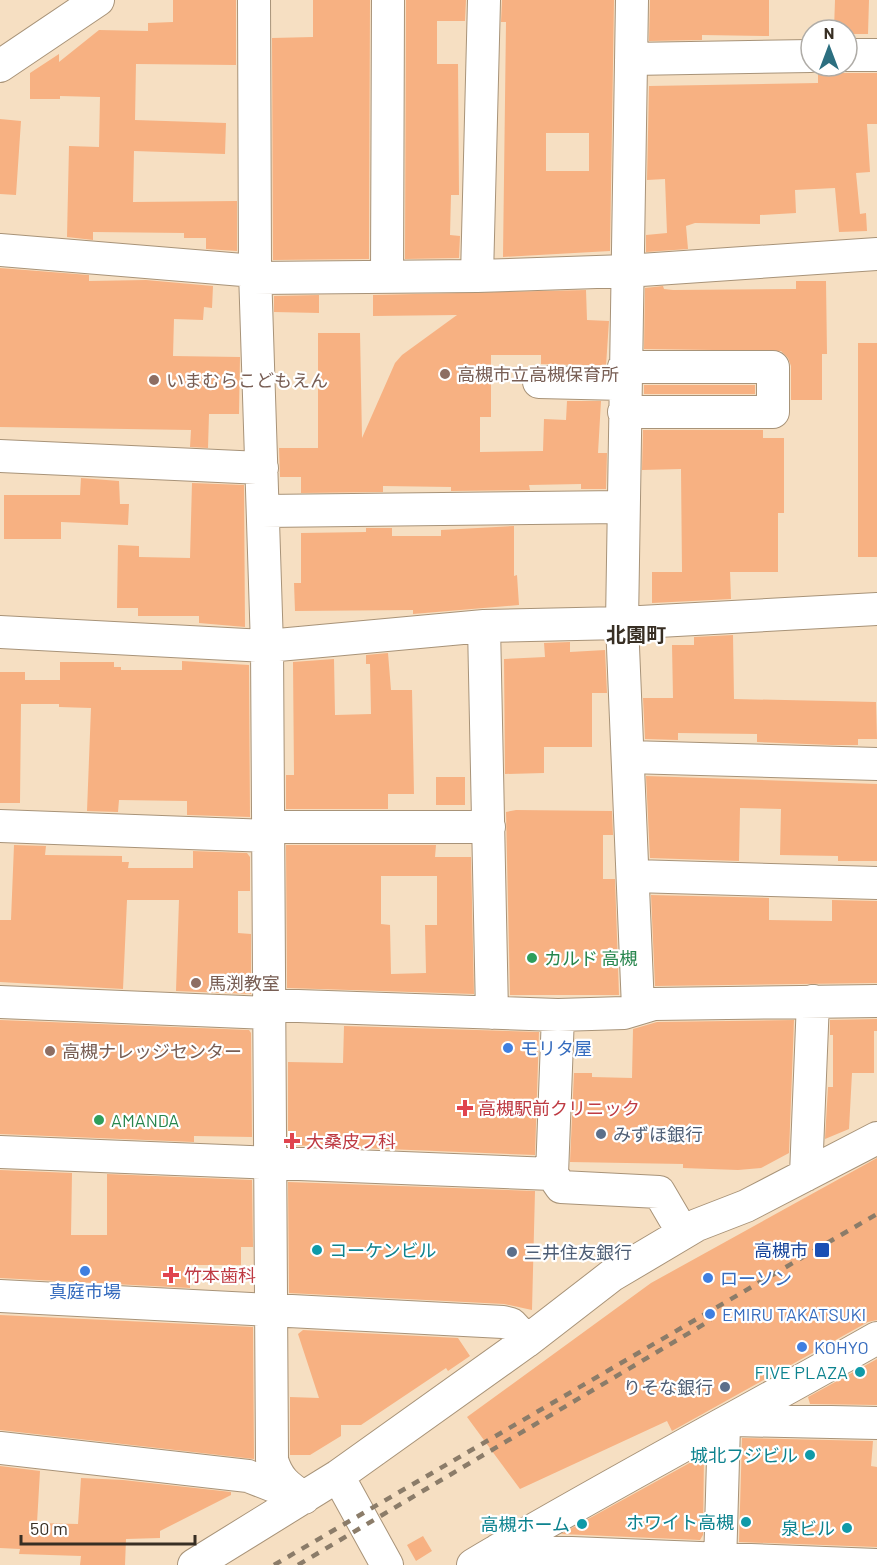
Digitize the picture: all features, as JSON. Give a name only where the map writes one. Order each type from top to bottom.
[{"type":"street","points":[[0,66],[98,0]]},
{"type":"street","points":[[254,0],[255,275],[267,646],[272,1460],[276,1476],[304,1498]]},
{"type":"street","points":[[387,277],[388,0]]},
{"type":"street","points":[[477,276],[484,0]]},
{"type":"street","points":[[632,0],[622,507],[622,623],[634,876],[634,962],[637,969],[638,1008]]},
{"type":"street","points":[[859,55],[877,55]]},
{"type":"street","points":[[631,59],[799,56]]},
{"type":"street","points":[[0,250],[255,275],[387,277],[626,271],[877,254]]},
{"type":"street","points":[[539,382],[624,388]]},
{"type":"street","points":[[0,456],[262,468]]},
{"type":"street","points":[[263,511],[622,507]]},
{"type":"street","points":[[0,632],[267,646],[484,626],[622,623],[877,609]]},
{"type":"street","points":[[484,626],[492,1013]]},
{"type":"street","points":[[628,757],[877,764]]},
{"type":"street","points":[[0,826],[268,831],[489,827]]},
{"type":"street","points":[[634,876],[877,883]]},
{"type":"street","points":[[0,1002],[558,1015],[624,1013],[654,1004],[813,1000],[877,1001]]},
{"type":"street","points":[[806,1175],[813,1000]]},
{"type":"street","points":[[558,1015],[552,1174],[561,1187],[659,1192],[683,1233]]},
{"type":"street","points":[[194,1565],[338,1476],[527,1341],[611,1276],[683,1233],[746,1206],[877,1138]]},
{"type":"street","points":[[0,1152],[552,1174]]},
{"type":"street","points":[[0,1296],[503,1322],[511,1324],[527,1341]]},
{"type":"street","points":[[486,1558],[646,1464],[728,1422],[877,1338]]},
{"type":"street","points":[[728,1422],[877,1423]]},
{"type":"street","points":[[720,1561],[728,1422]]},
{"type":"street","points":[[0,1448],[248,1476],[304,1498]]},
{"type":"street","points":[[338,1476],[387,1565]]},
{"type":"street","points":[[486,1558],[877,1565]]},
{"type":"building","points":[[173,0],[236,0],[236,65],[136,64],[135,120],[226,123],[225,154],[134,151],[133,202],[237,201],[237,251],[206,249],[206,238],[184,238],[184,233],[93,232],[93,240],[67,237],[69,146],[99,147],[100,97],[60,96],[60,99],[30,99],[30,73],[59,54],[59,62],[99,30],[148,31],[148,23],[173,22]]},
{"type":"building","points":[[313,0],[370,0],[369,259],[273,260],[272,38],[313,37]]},
{"type":"building","points":[[406,0],[466,0],[465,21],[437,21],[437,64],[458,64],[459,195],[451,195],[450,235],[460,236],[459,258],[405,259]]},
{"type":"building","points":[[502,0],[614,0],[610,251],[503,257],[506,22],[501,22]],"holes":[[[546,133],[589,133],[589,171],[546,171]]]},
{"type":"building","points":[[650,0],[769,0],[769,36],[702,35],[702,40],[649,41]]},
{"type":"building","points":[[835,0],[869,0],[868,34],[859,34],[859,18],[834,18]]},
{"type":"building","points":[[859,73],[877,73],[877,124],[867,124],[870,172],[856,173],[860,214],[866,213],[867,231],[839,232],[835,188],[795,190],[796,213],[760,215],[760,224],[695,223],[686,226],[688,249],[646,252],[646,235],[667,233],[665,179],[647,180],[649,86],[818,83],[818,78],[859,78]]},
{"type":"building","points":[[0,119],[21,121],[16,195],[0,194]]},
{"type":"building","points":[[0,268],[89,275],[89,281],[146,280],[213,286],[212,308],[204,307],[203,320],[174,319],[173,356],[240,357],[239,414],[209,414],[208,448],[190,447],[191,430],[0,427]]},
{"type":"building","points":[[796,281],[826,281],[827,354],[822,354],[822,400],[791,400],[791,366],[788,358],[781,351],[644,349],[645,288],[663,286],[664,289],[673,290],[796,289]]},
{"type":"building","points":[[586,290],[587,320],[609,321],[606,366],[541,364],[541,355],[491,355],[491,417],[480,417],[480,452],[543,451],[544,419],[566,420],[567,401],[601,401],[598,453],[607,453],[606,489],[581,489],[581,484],[529,485],[530,490],[451,491],[451,487],[383,486],[383,492],[301,493],[301,477],[280,477],[279,448],[318,448],[318,333],[360,333],[362,438],[395,363],[402,355],[457,315],[373,316],[373,295]]},
{"type":"building","points":[[319,295],[319,313],[274,312],[274,296]]},
{"type":"building","points":[[858,343],[877,343],[877,557],[858,557]]},
{"type":"building","points":[[644,385],[755,385],[755,394],[644,394]]},
{"type":"building","points":[[643,430],[763,430],[763,438],[784,438],[784,513],[778,513],[778,572],[730,572],[731,599],[652,603],[652,572],[682,572],[681,469],[642,470]]},
{"type":"building","points":[[81,478],[119,481],[120,504],[129,504],[128,525],[61,522],[61,539],[4,539],[4,495],[80,495]]},
{"type":"building","points":[[192,483],[244,485],[245,627],[199,623],[199,616],[138,616],[138,608],[117,608],[118,545],[139,546],[139,557],[190,558]]},
{"type":"building","points":[[514,526],[514,576],[517,575],[519,605],[413,614],[413,610],[295,611],[294,583],[301,583],[301,533],[366,532],[366,528],[392,528],[392,536],[441,536],[441,530]]},
{"type":"building","points":[[733,635],[734,699],[876,702],[877,739],[858,739],[858,745],[832,745],[757,742],[757,734],[678,733],[678,740],[645,739],[643,698],[673,698],[672,645],[694,645],[694,637]]},
{"type":"building","points":[[570,642],[570,652],[605,650],[607,693],[592,693],[592,747],[544,747],[544,773],[505,774],[504,659],[545,657],[544,643]]},
{"type":"building","points":[[388,653],[391,690],[412,690],[414,794],[388,794],[388,809],[286,809],[286,775],[294,775],[293,662],[334,659],[335,715],[371,714],[370,664],[366,664],[366,655]]},
{"type":"building","points":[[182,661],[249,665],[250,817],[187,815],[187,801],[119,800],[118,812],[87,811],[91,708],[59,707],[59,704],[21,704],[20,803],[0,803],[0,672],[25,672],[25,680],[60,680],[60,662],[114,662],[114,667],[121,667],[121,670],[182,670]]},
{"type":"building","points":[[646,776],[877,784],[877,861],[838,861],[838,856],[780,855],[781,809],[740,808],[739,861],[650,858]]},
{"type":"building","points":[[436,777],[465,777],[465,805],[436,805]]},
{"type":"building","points":[[516,810],[612,811],[613,835],[603,835],[603,879],[615,879],[619,995],[510,995],[506,812]]},
{"type":"building","points":[[14,845],[46,846],[45,855],[122,856],[122,862],[129,862],[128,868],[193,868],[193,851],[247,853],[250,857],[250,891],[238,891],[238,933],[251,934],[251,994],[176,991],[179,900],[127,900],[123,989],[0,982],[0,920],[11,920]]},
{"type":"building","points":[[286,845],[436,845],[435,857],[471,857],[474,994],[287,988]],"holes":[[[381,876],[437,876],[437,925],[425,925],[426,973],[391,974],[390,925],[381,924]]]},
{"type":"building","points":[[651,895],[769,898],[769,920],[832,921],[832,900],[877,901],[877,983],[655,986]]},
{"type":"building","points":[[877,1019],[877,1031],[874,1031],[874,1073],[852,1073],[849,1129],[825,1139],[828,1087],[833,1087],[833,1035],[830,1035],[830,1020]]},
{"type":"building","points":[[0,1020],[249,1030],[251,1033],[252,1137],[194,1136],[194,1142],[0,1134]]},
{"type":"building","points":[[794,1020],[789,1153],[761,1168],[738,1170],[683,1168],[683,1164],[570,1162],[574,1073],[592,1073],[592,1077],[632,1078],[633,1029],[657,1022]]},
{"type":"building","points":[[344,1026],[539,1032],[535,1155],[288,1145],[288,1062],[343,1063]]},
{"type":"building","points":[[877,1158],[877,1320],[868,1322],[672,1431],[667,1421],[520,1489],[467,1417],[651,1283]]},
{"type":"building","points":[[0,1170],[72,1173],[71,1235],[107,1235],[107,1174],[252,1180],[253,1247],[241,1247],[241,1265],[190,1265],[190,1288],[0,1278]]},
{"type":"building","points":[[288,1182],[535,1191],[532,1310],[504,1304],[289,1293]]},
{"type":"building","points":[[0,1315],[253,1327],[254,1459],[0,1430]]},
{"type":"building","points":[[303,1330],[458,1338],[470,1356],[448,1371],[446,1368],[361,1425],[341,1425],[341,1436],[310,1455],[290,1455],[290,1397],[319,1398],[298,1334]]},
{"type":"building","name":"FIVE PLAZA","points":[[877,1359],[877,1405],[810,1404],[808,1397]]},
{"type":"building","points":[[742,1438],[873,1441],[871,1466],[877,1467],[877,1547],[739,1542]]},
{"type":"building","points":[[704,1455],[703,1535],[700,1540],[561,1534]]},
{"type":"building","points":[[0,1466],[40,1471],[37,1523],[78,1524],[81,1478],[123,1480],[231,1492],[231,1495],[160,1531],[160,1538],[126,1539],[125,1565],[80,1565],[81,1556],[19,1554],[20,1549],[0,1548]]},
{"type":"building","points":[[423,1536],[432,1551],[416,1561],[407,1545]]},
{"type":"railway","points":[[274,1565],[877,1214]]},
{"type":"railway","points":[[298,1565],[711,1320]]},
{"type":"place","name":"高槻市立高槻保育所","points":[[445,374]]},
{"type":"place","name":"いまむらこどもえん","points":[[154,380]]},
{"type":"place","name":"カルド 高槻","points":[[532,958]]},
{"type":"place","name":"馬渕教室","points":[[196,983]]},
{"type":"place","name":"モリタ屋","points":[[508,1048]]},
{"type":"place","name":"高槻ナレッジセンター","points":[[50,1051]]},
{"type":"place","name":"高槻駅前クリニック","points":[[465,1108]]},
{"type":"place","name":"AMANDA","points":[[99,1120]]},
{"type":"place","name":"みずほ銀行","points":[[601,1134]]},
{"type":"place","name":"大桑皮フ科","points":[[292,1141]]},
{"type":"place","name":"コーケンビル","points":[[317,1250]]},
{"type":"place","name":"高槻市","points":[[822,1250]]},
{"type":"place","name":"三井住友銀行","points":[[512,1252]]},
{"type":"place","name":"真庭市場","points":[[85,1271]]},
{"type":"place","name":"竹本歯科","points":[[171,1275]]},
{"type":"place","name":"ローソン","points":[[708,1278]]},
{"type":"place","name":"EMIRU TAKATSUKI","points":[[710,1314]]},
{"type":"place","name":"KOHYO","points":[[802,1347]]},
{"type":"place","name":"FIVE PLAZA","points":[[860,1372]]},
{"type":"place","name":"りそな銀行","points":[[725,1387]]},
{"type":"place","name":"城北フジビル","points":[[810,1455]]},
{"type":"place","name":"ホワイト高槻","points":[[746,1522]]},
{"type":"place","name":"高槻ホーム","points":[[582,1524]]},
{"type":"place","name":"泉ビル","points":[[847,1528]]},
{"type":"district","name":"北園町","points":[[636,634]]}]
